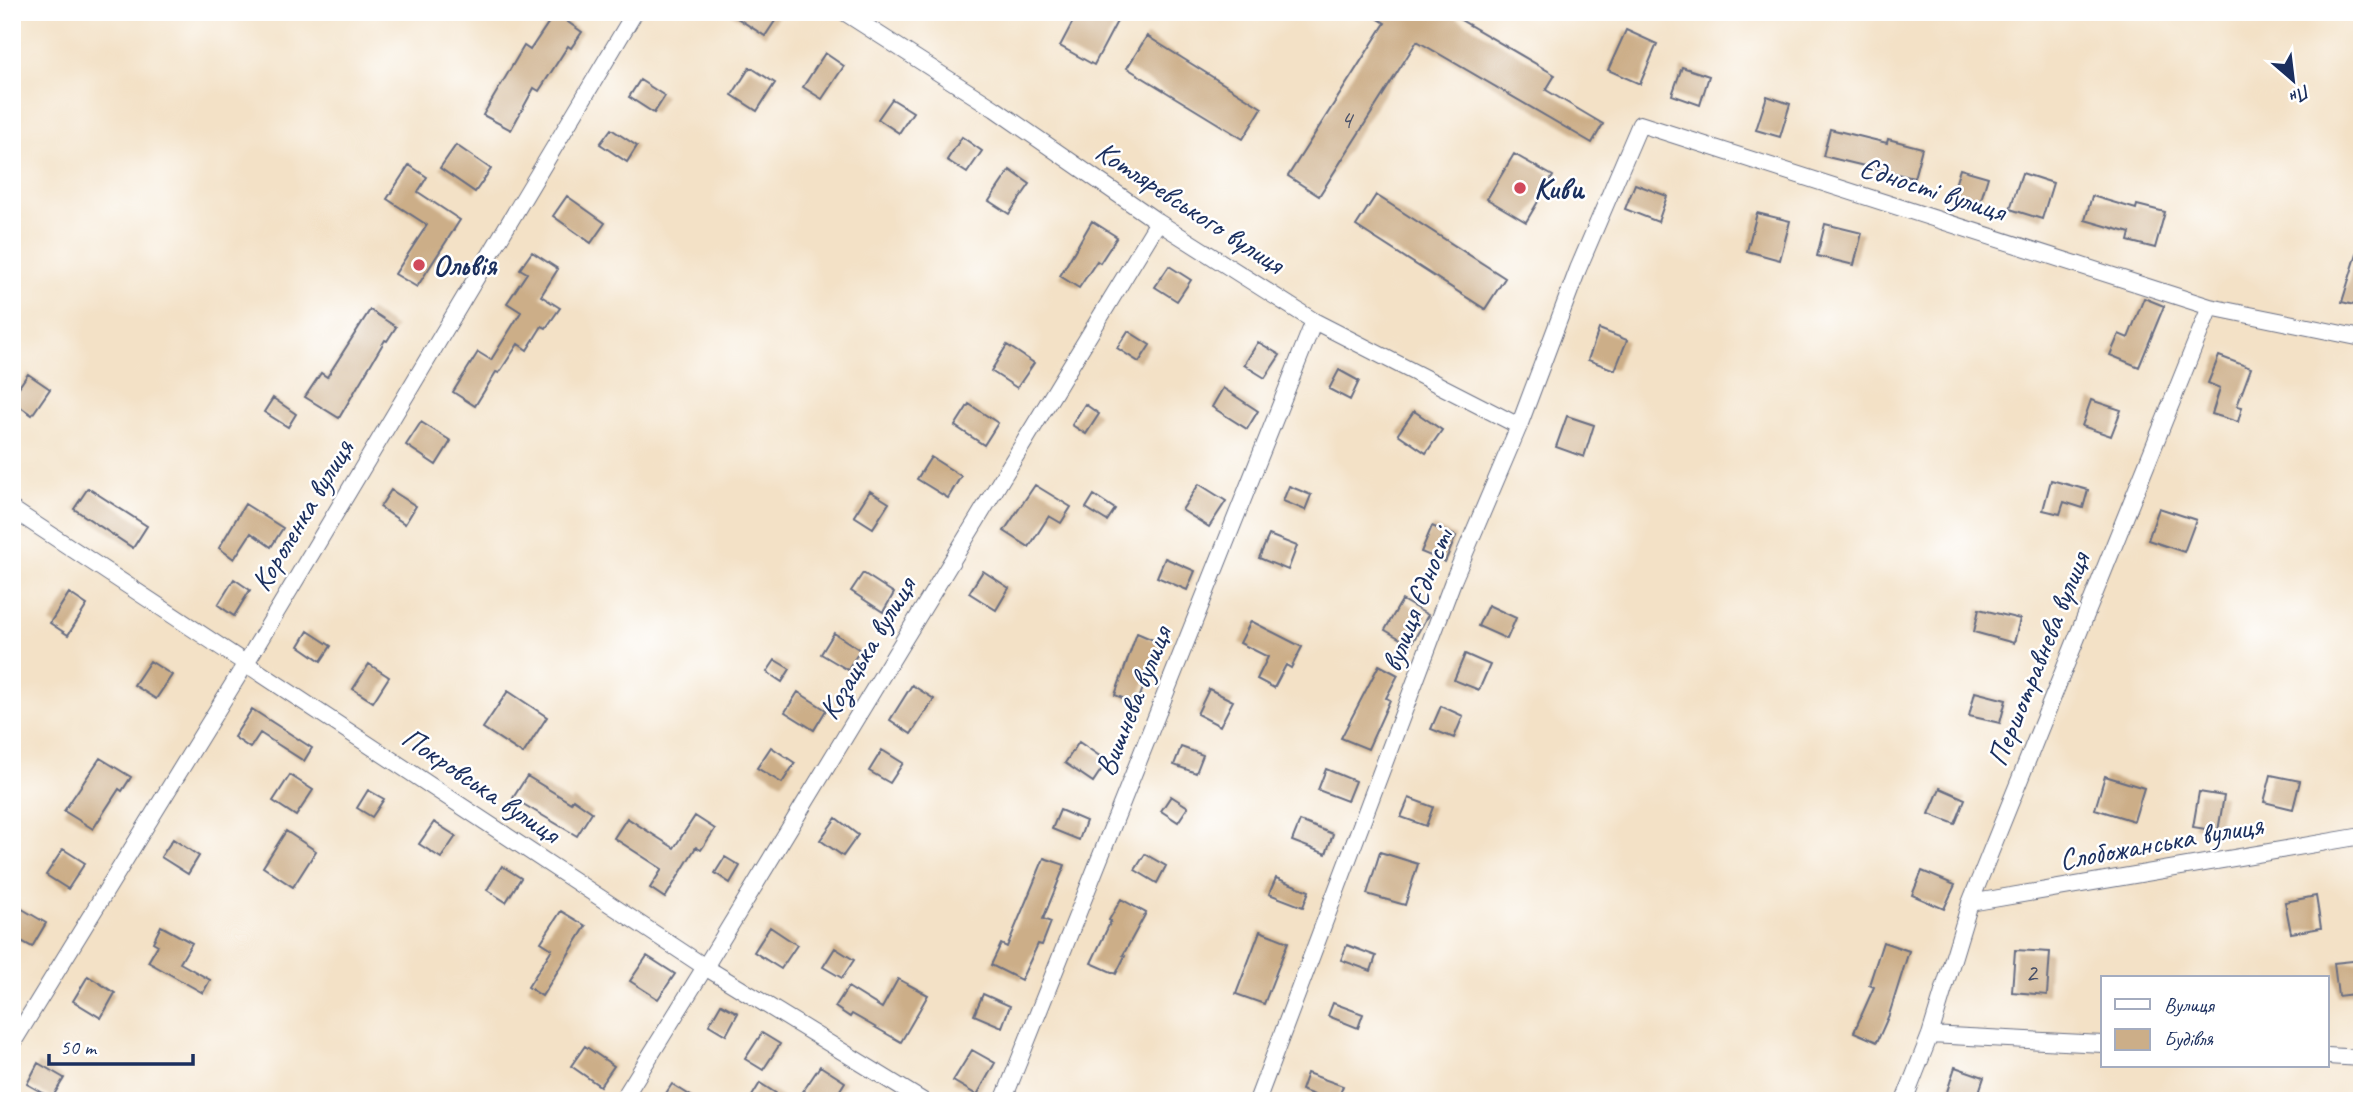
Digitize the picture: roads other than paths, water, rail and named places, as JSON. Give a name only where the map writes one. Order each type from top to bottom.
[{"type":"street","name":"Короленка вулиця","points":[[12,1044],[246,663],[635,12]]},
{"type":"street","name":"Котляревського вулиця","points":[[844,12],[995,109],[1158,222],[1314,321],[1519,426]]},
{"type":"street","name":"Єдності вулиця","points":[[1640,124],[2210,307],[2362,338]]},
{"type":"street","name":"вулиця Єдності","points":[[1258,1101],[1453,581],[1519,426],[1578,269],[1640,124]]},
{"type":"street","name":"Козацька вулиця","points":[[622,1101],[1158,222]]},
{"type":"street","name":"Першотравнева вулиця","points":[[1904,1101],[1930,1035],[1970,903],[2210,307]]},
{"type":"street","name":"Вишнева вулиця","points":[[1003,1101],[1314,321]]},
{"type":"street","name":"Покровська вулиця","points":[[12,509],[705,967],[923,1101]]},
{"type":"street","name":"Слобожанська вулиця","points":[[1970,903],[2362,836]]},
{"type":"street","points":[[1930,1035],[2101,1044]]},
{"type":"street","points":[[2328,1056],[2362,1058]]},
{"type":"place","name":"Киви","points":[[1520,188]]},
{"type":"place","name":"Ольвія","points":[[419,265]]}]
